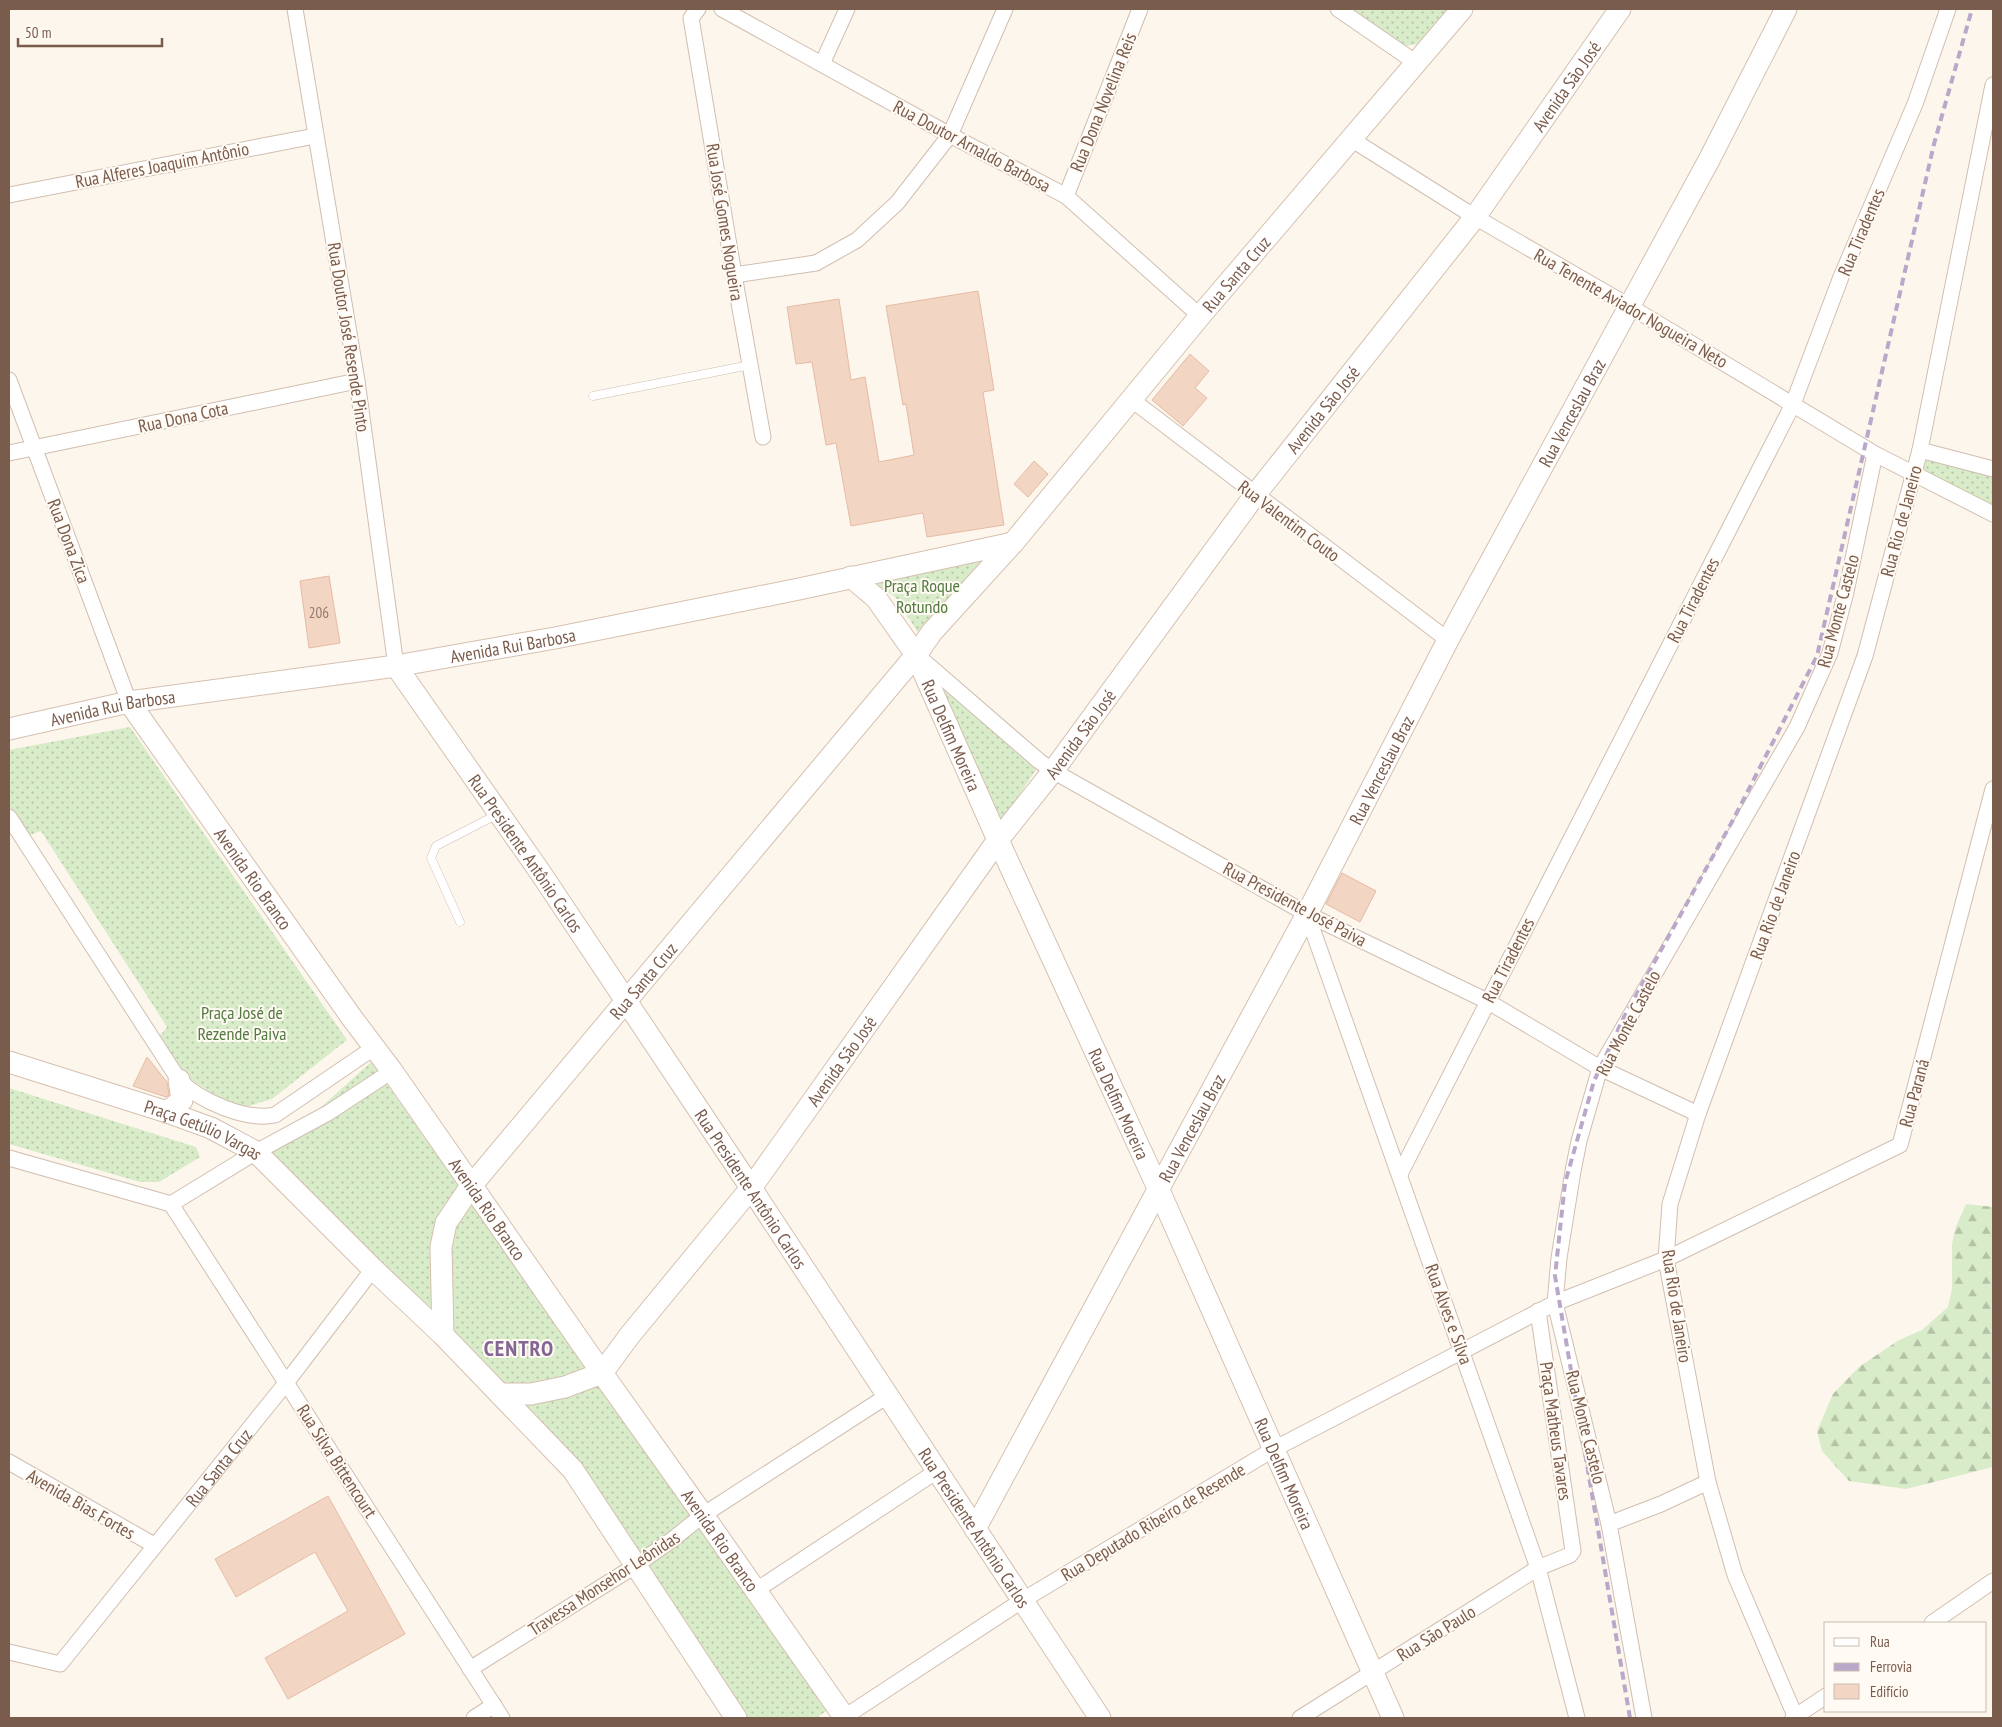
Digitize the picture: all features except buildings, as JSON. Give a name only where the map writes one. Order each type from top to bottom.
[{"type":"main road","name":"Rua Santa Cruz","points":[[1013,543],[1200,316],[1462,9]]},
{"type":"main road","name":"Avenida São José","points":[[602,1374],[630,1335],[751,1188],[998,840],[1053,771],[1255,495],[1474,217],[1620,9]]},
{"type":"main road","name":"Rua Venceslau Braz","points":[[975,1529],[1307,914],[1448,640],[1708,160],[1786,9]]},
{"type":"main road","name":"Avenida Rui Barbosa","points":[[9,729],[129,702],[396,666],[554,638],[1013,543]]},
{"type":"main road","points":[[851,577],[876,598],[916,655],[936,627],[1013,543]]},
{"type":"main road","name":"Rua Santa Cruz","points":[[443,1335],[441,1247],[446,1223],[471,1186],[916,655]]},
{"type":"main road","name":"Rua Delfim Moreira","points":[[916,655],[998,840],[1158,1188],[1393,1718]]},
{"type":"main road","name":"Rua Presidente Antônio Carlos","points":[[396,666],[499,814],[751,1188],[1100,1718]]},
{"type":"main road","name":"Avenida Rio Branco","points":[[129,702],[352,1018],[392,1071],[844,1718]]},
{"type":"main road","name":"Praça Getúlio Vargas","points":[[9,1062],[167,1112],[211,1128],[256,1152]]},
{"type":"main road","points":[[167,1112],[182,1100],[179,1080]]},
{"type":"main road","points":[[256,1152],[373,1269],[443,1335],[573,1470],[736,1718]]},
{"type":"main road","points":[[500,1394],[539,1392],[564,1387],[602,1374]]},
{"type":"street","name":"Rua Doutor José Resende Pinto","points":[[296,9],[315,136],[357,381],[396,666]]},
{"type":"street","name":"Rua José Gomes Nogueira","points":[[698,9],[691,18],[763,437]]},
{"type":"street","name":"Rua Doutor Arnaldo Barbosa","points":[[722,9],[950,135],[1066,196],[1200,316]]},
{"type":"street","points":[[822,64],[847,9]]},
{"type":"street","points":[[734,275],[816,262],[857,240],[897,203],[950,135],[1005,9]]},
{"type":"street","name":"Rua Dona Novelina Reis","points":[[1066,196],[1140,9]]},
{"type":"street","points":[[1338,9],[1416,62]]},
{"type":"street","name":"Rua Tiradentes","points":[[1400,1174],[1793,404],[1841,277],[1915,104],[1948,9]]},
{"type":"street","name":"Rua Rio de Janeiro","points":[[1794,1718],[1735,1575],[1708,1482],[1666,1259],[1670,1204],[1698,1114],[1865,656],[1920,450],[1993,85]]},
{"type":"street","name":"Rua Alferes Joaquim Antônio","points":[[9,195],[315,136]]},
{"type":"street","name":"Rua Tenente Aviador Nogueira Neto","points":[[1351,140],[1474,217],[1629,306],[1875,454],[1993,514]]},
{"type":"street","name":"Rua Dona Zica","points":[[9,380],[129,702]]},
{"type":"street","name":"Rua Dona Cota","points":[[9,454],[357,381]]},
{"type":"street","name":"Rua Valentim Couto","points":[[1132,400],[1448,640]]},
{"type":"street","points":[[1920,450],[1993,469]]},
{"type":"street","name":"Rua Monte Castelo","points":[[1644,1718],[1609,1524],[1555,1303],[1559,1258],[1572,1171],[1600,1068],[1797,727],[1830,652],[1846,592],[1875,454]]},
{"type":"street","name":"Rua Presidente José Paiva","points":[[916,655],[1053,771],[1307,914],[1487,1001],[1600,1068],[1698,1114]]},
{"type":"street","name":"Rua Paraná","points":[[1666,1259],[1900,1146],[1993,789]]},
{"type":"street","points":[[9,817],[14,836],[179,1080],[190,1091],[229,1110],[264,1118],[275,1116],[375,1047]]},
{"type":"street","name":"Rua Alves e Silva","points":[[1307,914],[1538,1568],[1577,1718]]},
{"type":"street","points":[[256,1152],[328,1113],[392,1071]]},
{"type":"street","name":"Praça Getúlio Vargas","points":[[171,1204],[256,1152]]},
{"type":"street","points":[[9,1158],[171,1204]]},
{"type":"street","name":"Rua Silva Bittencourt","points":[[171,1204],[498,1712]]},
{"type":"street","name":"Rua Deputado Ribeiro de Resende","points":[[844,1718],[1023,1600],[1274,1449],[1463,1352],[1538,1311],[1666,1259]]},
{"type":"street","name":"Rua Santa Cruz","points":[[9,1652],[60,1664],[286,1383],[373,1269]]},
{"type":"street","name":"Praça Matheus Tavares","points":[[1538,1311],[1573,1551]]},
{"type":"street","name":"Travessa Monsehor Leônidas","points":[[470,1669],[635,1566],[703,1515],[887,1396]]},
{"type":"street","name":"Avenida Bias Fortes","points":[[9,1462],[154,1546]]},
{"type":"street","points":[[755,1592],[936,1471]]},
{"type":"street","points":[[1609,1524],[1661,1504],[1708,1482]]},
{"type":"street","name":"Rua São Paulo","points":[[1300,1718],[1538,1568],[1570,1555],[1573,1551]]},
{"type":"street","points":[[1933,1622],[1993,1581]]},
{"type":"street","points":[[1794,1718],[1824,1697]]},
{"type":"street","points":[[474,1718],[498,1712]]},
{"type":"lane","points":[[592,396],[750,365]]},
{"type":"lane","points":[[460,922],[431,858],[436,846],[499,814]]},
{"type":"green space","points":[[1351,9],[1451,9],[1424,43],[1405,46]]},
{"type":"green space","points":[[1923,456],[1993,475],[1993,508],[1920,471]]},
{"type":"green space","name":"Praça Roque Rotundo","points":[[992,555],[919,634],[895,597],[870,581]]},
{"type":"green space","points":[[925,666],[1039,765],[997,829]]},
{"type":"green space","name":"Praça José de Rezende Paiva","points":[[130,727],[347,1040],[272,1099],[246,1107],[220,1098],[190,1079],[158,1038],[167,1027],[41,831],[24,837],[9,812],[9,750]]},
{"type":"green space","points":[[371,1062],[587,1367],[570,1378],[505,1392],[258,1146],[307,1120]]},
{"type":"green space","points":[[9,1088],[196,1147],[200,1157],[159,1182],[140,1182],[9,1144]]},
{"type":"green space","points":[[1966,1204],[1993,1207],[1993,1467],[1906,1489],[1849,1481],[1822,1451],[1817,1431],[1833,1394],[1859,1367],[1899,1340],[1922,1330],[1948,1307],[1952,1289],[1952,1245],[1955,1229]]},
{"type":"green space","points":[[593,1378],[827,1710],[817,1718],[741,1718],[519,1409],[565,1387]]},
{"type":"railway","points":[[1630,1718],[1555,1276],[1565,1183],[1594,1081],[1624,1017],[1733,820],[1817,656],[1934,144],[1972,9]]},
{"type":"district","name":"CENTRO","points":[[519,1348]]}]
